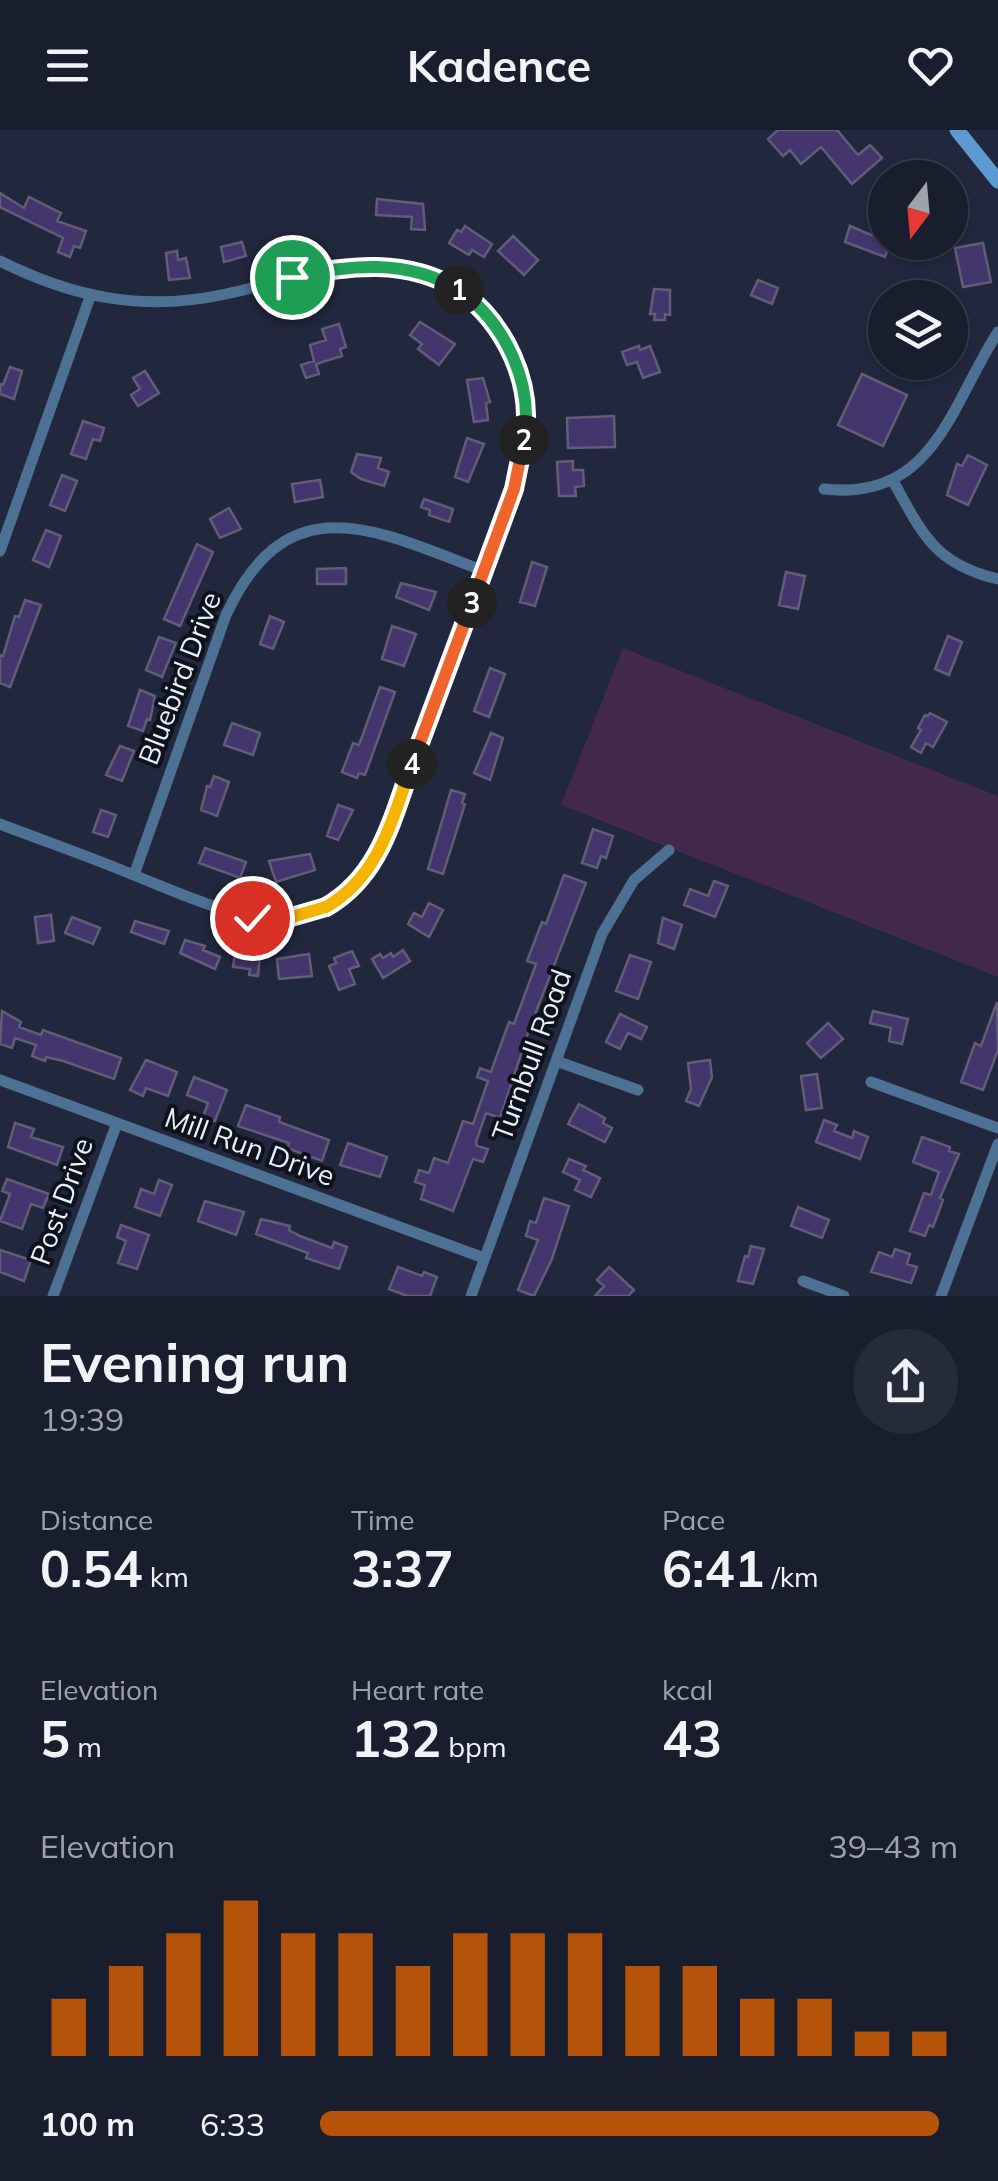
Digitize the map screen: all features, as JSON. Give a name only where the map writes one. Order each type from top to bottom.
[{"type":"main road","points":[[957,130],[998,180]]},
{"type":"street","points":[[0,261],[90,297],[127,302],[172,302],[224,294],[319,271],[371,266],[417,272],[464,294],[490,318],[509,349],[527,415],[514,489],[484,571],[378,856],[353,888],[321,910],[288,918],[237,914],[0,824]]},
{"type":"street","points":[[0,551],[90,297]]},
{"type":"street","points":[[824,489],[860,489],[892,480],[916,465],[936,444],[998,332]]},
{"type":"street","points":[[892,480],[937,552],[962,569],[998,579]]},
{"type":"street","name":"Bluebird Drive","points":[[134,875],[226,616],[241,587],[265,558],[297,536],[339,526],[374,530],[484,571]]},
{"type":"street","name":"Turnbull Road","points":[[471,1296],[609,918],[634,880],[669,850]]},
{"type":"street","points":[[556,1061],[638,1090]]},
{"type":"street","name":"Mill Run Drive","points":[[0,1080],[484,1258]]},
{"type":"street","points":[[870,1082],[998,1128]]},
{"type":"street","name":"Post Drive","points":[[52,1296],[116,1123]]},
{"type":"street","points":[[940,1296],[998,1144]]},
{"type":"street","points":[[803,1281],[844,1296]]},
{"type":"shaded area","points":[[623,648],[998,796],[998,977],[561,805]]},
{"type":"building","points":[[778,130],[837,130],[858,155],[870,145],[882,158],[868,160],[868,170],[852,184],[821,147],[801,164],[790,150],[783,156],[768,139]]},
{"type":"building","points":[[0,193],[24,208],[29,197],[61,213],[57,221],[86,231],[80,248],[74,246],[70,257],[58,252],[63,238],[0,207]]},
{"type":"building","points":[[377,199],[423,204],[425,230],[411,229],[412,217],[376,215]]},
{"type":"building","points":[[465,226],[492,244],[484,257],[472,250],[469,255],[449,243],[457,230],[461,232]]},
{"type":"building","points":[[850,226],[868,234],[868,251],[845,242]]},
{"type":"building","points":[[513,236],[538,260],[524,275],[498,251]]},
{"type":"building","points":[[242,242],[246,256],[224,262],[221,247]]},
{"type":"building","points":[[983,243],[991,282],[968,286],[968,280],[962,280],[957,260],[968,260],[968,246]]},
{"type":"building","points":[[177,251],[178,260],[186,258],[190,278],[169,280],[166,253]]},
{"type":"building","points":[[758,280],[778,288],[772,304],[751,295]]},
{"type":"building","points":[[654,289],[670,290],[670,315],[665,314],[665,320],[654,320],[655,314],[650,314]]},
{"type":"building","points":[[420,322],[455,344],[439,365],[418,349],[422,344],[410,335]]},
{"type":"building","points":[[339,324],[346,347],[340,349],[342,356],[316,364],[319,374],[306,378],[301,365],[314,361],[310,345],[326,340],[322,329]]},
{"type":"building","points":[[639,346],[640,350],[650,346],[660,372],[643,378],[637,362],[627,365],[622,352]]},
{"type":"building","points":[[10,367],[22,371],[14,399],[0,394],[0,384],[3,385]]},
{"type":"building","points":[[145,371],[159,393],[138,406],[131,395],[140,389],[133,378]]},
{"type":"building","points":[[862,374],[907,395],[883,446],[838,425]]},
{"type":"building","points":[[483,378],[490,402],[486,403],[488,420],[474,422],[467,380]]},
{"type":"building","points":[[614,416],[615,447],[568,448],[567,418]]},
{"type":"building","points":[[83,421],[104,428],[100,441],[93,439],[86,459],[71,454]]},
{"type":"building","points":[[467,438],[484,444],[468,482],[455,477]]},
{"type":"building","points":[[357,454],[381,458],[378,468],[389,472],[384,486],[351,472]]},
{"type":"building","points":[[968,455],[987,465],[968,505],[947,495],[957,464],[962,466]]},
{"type":"building","points":[[573,461],[573,470],[583,470],[584,486],[575,487],[576,496],[559,496],[557,462]]},
{"type":"building","points":[[62,475],[77,481],[65,511],[50,505]]},
{"type":"building","points":[[320,480],[323,497],[295,502],[292,484]]},
{"type":"building","points":[[424,499],[453,509],[449,522],[429,515],[430,510],[421,507]]},
{"type":"building","points":[[229,508],[241,529],[220,538],[210,519]]},
{"type":"building","points":[[46,530],[61,536],[49,567],[33,560]]},
{"type":"building","points":[[197,544],[213,552],[180,626],[164,619]]},
{"type":"building","points":[[532,562],[547,567],[535,606],[520,602]]},
{"type":"building","points":[[346,568],[346,584],[317,584],[317,569]]},
{"type":"building","points":[[786,572],[805,576],[798,609],[779,605]]},
{"type":"building","points":[[401,583],[436,592],[429,610],[396,597]]},
{"type":"building","points":[[25,600],[41,605],[10,687],[0,683],[0,655],[3,656],[15,616],[19,617]]},
{"type":"building","points":[[270,616],[284,622],[273,649],[260,644]]},
{"type":"building","points":[[392,626],[416,634],[404,666],[382,659]]},
{"type":"building","points":[[948,636],[962,642],[949,675],[935,669]]},
{"type":"building","points":[[159,637],[176,643],[162,677],[146,670]]},
{"type":"building","points":[[490,668],[505,674],[489,717],[474,711]]},
{"type":"building","points":[[380,687],[395,692],[365,775],[359,773],[357,778],[342,772],[353,743],[359,745]]},
{"type":"building","points":[[140,690],[155,696],[150,720],[147,719],[143,731],[128,726]]},
{"type":"building","points":[[930,713],[947,722],[933,747],[926,743],[921,753],[911,747],[925,715]]},
{"type":"building","points":[[232,723],[260,733],[253,755],[224,745]]},
{"type":"building","points":[[491,733],[503,738],[490,780],[474,773]]},
{"type":"building","points":[[120,746],[134,751],[122,781],[106,775]]},
{"type":"building","points":[[214,776],[229,782],[217,816],[201,810]]},
{"type":"building","points":[[451,790],[465,794],[465,804],[443,874],[428,869]]},
{"type":"building","points":[[338,805],[353,810],[338,840],[327,836]]},
{"type":"building","points":[[101,810],[116,815],[108,837],[93,832]]},
{"type":"building","points":[[593,829],[613,836],[606,858],[601,856],[597,868],[582,863]]},
{"type":"building","points":[[205,848],[246,862],[240,878],[199,863]]},
{"type":"building","points":[[310,854],[315,870],[276,882],[269,861]]},
{"type":"building","points":[[564,875],[586,883],[529,1030],[500,1118],[486,1113],[476,1142],[488,1149],[483,1162],[473,1159],[453,1211],[421,1199],[425,1185],[415,1182],[419,1170],[429,1173],[434,1158],[448,1163],[463,1121],[473,1124],[488,1081],[477,1077],[480,1068],[491,1072],[509,1022],[514,1024],[536,964],[527,961]]},
{"type":"building","points":[[714,881],[728,886],[715,917],[684,905],[690,889],[708,896]]},
{"type":"building","points":[[429,903],[443,910],[429,937],[408,924],[414,913],[422,917]]},
{"type":"building","points":[[51,915],[54,941],[38,943],[35,917]]},
{"type":"building","points":[[72,917],[100,928],[93,944],[65,933]]},
{"type":"building","points":[[663,918],[682,925],[674,949],[658,943]]},
{"type":"building","points":[[135,921],[169,931],[164,944],[131,932]]},
{"type":"building","points":[[185,940],[205,946],[203,950],[220,957],[215,969],[180,953]]},
{"type":"building","points":[[403,950],[410,961],[383,978],[372,959],[380,954],[383,958],[391,953],[393,957]]},
{"type":"building","points":[[352,951],[359,966],[349,969],[355,984],[339,990],[329,966],[336,963],[334,958]]},
{"type":"building","points":[[235,952],[260,956],[258,976],[249,975],[250,969],[233,967]]},
{"type":"building","points":[[309,954],[312,976],[279,979],[277,959]]},
{"type":"building","points":[[630,955],[651,962],[638,999],[616,991]]},
{"type":"building","points":[[997,1002],[998,1050],[983,1090],[961,1082],[975,1043],[981,1046]]},
{"type":"building","points":[[2,1011],[21,1022],[19,1027],[41,1035],[43,1030],[121,1058],[114,1079],[63,1061],[32,1056],[36,1045],[15,1038],[12,1048],[0,1044]]},
{"type":"building","points":[[873,1011],[908,1019],[902,1044],[889,1041],[891,1028],[870,1023]]},
{"type":"building","points":[[620,1014],[647,1027],[641,1039],[628,1033],[620,1049],[606,1042]]},
{"type":"building","points":[[828,1023],[843,1039],[821,1058],[807,1043]]},
{"type":"building","points":[[146,1060],[177,1072],[168,1096],[146,1088],[143,1096],[130,1090]]},
{"type":"building","points":[[710,1060],[712,1077],[699,1106],[686,1101],[691,1089],[688,1063]]},
{"type":"building","points":[[817,1074],[822,1108],[806,1110],[801,1076]]},
{"type":"building","points":[[194,1077],[227,1090],[215,1121],[203,1117],[208,1103],[187,1095]]},
{"type":"building","points":[[579,1104],[605,1118],[603,1123],[612,1128],[605,1142],[568,1124]]},
{"type":"building","points":[[246,1105],[329,1140],[322,1161],[287,1148],[289,1143],[238,1126]]},
{"type":"building","points":[[824,1120],[837,1125],[834,1131],[852,1138],[854,1131],[868,1137],[860,1159],[816,1142]]},
{"type":"building","points":[[15,1123],[34,1129],[31,1137],[63,1147],[57,1165],[8,1147]]},
{"type":"building","points":[[922,1137],[959,1154],[940,1198],[943,1200],[933,1227],[929,1225],[925,1236],[910,1231],[924,1193],[931,1195],[939,1172],[913,1162]]},
{"type":"building","points":[[348,1143],[387,1157],[380,1177],[340,1165]]},
{"type":"building","points":[[569,1159],[600,1178],[591,1197],[575,1190],[580,1180],[563,1172]]},
{"type":"building","points":[[7,1179],[49,1194],[43,1208],[31,1204],[22,1229],[0,1221],[10,1194],[2,1191]]},
{"type":"building","points":[[159,1180],[172,1185],[160,1216],[135,1207],[141,1189],[154,1194]]},
{"type":"building","points":[[544,1198],[569,1206],[552,1259],[534,1296],[518,1290],[538,1240],[526,1236],[530,1221],[536,1223]]},
{"type":"building","points":[[205,1201],[244,1212],[236,1235],[198,1221]]},
{"type":"building","points":[[798,1207],[829,1220],[822,1238],[791,1226]]},
{"type":"building","points":[[261,1219],[290,1226],[289,1230],[300,1236],[332,1248],[334,1242],[347,1247],[339,1269],[256,1234]]},
{"type":"building","points":[[121,1225],[149,1235],[137,1269],[118,1263],[126,1241],[117,1237]]},
{"type":"building","points":[[751,1246],[764,1249],[753,1284],[738,1281]]},
{"type":"building","points":[[895,1249],[910,1254],[907,1264],[917,1267],[911,1283],[871,1272],[879,1252],[892,1257]]},
{"type":"building","points":[[0,1250],[31,1260],[24,1281],[0,1272]]},
{"type":"building","points":[[398,1267],[437,1277],[430,1296],[407,1296],[389,1289]]},
{"type":"building","points":[[609,1267],[634,1290],[628,1296],[595,1296],[604,1286],[597,1280]]},
{"type":"route","points":[[252,918],[288,918],[321,910],[353,888],[378,856],[514,489],[527,415],[518,371],[500,332],[482,310],[448,284],[400,268],[371,266],[292,277]]}]
